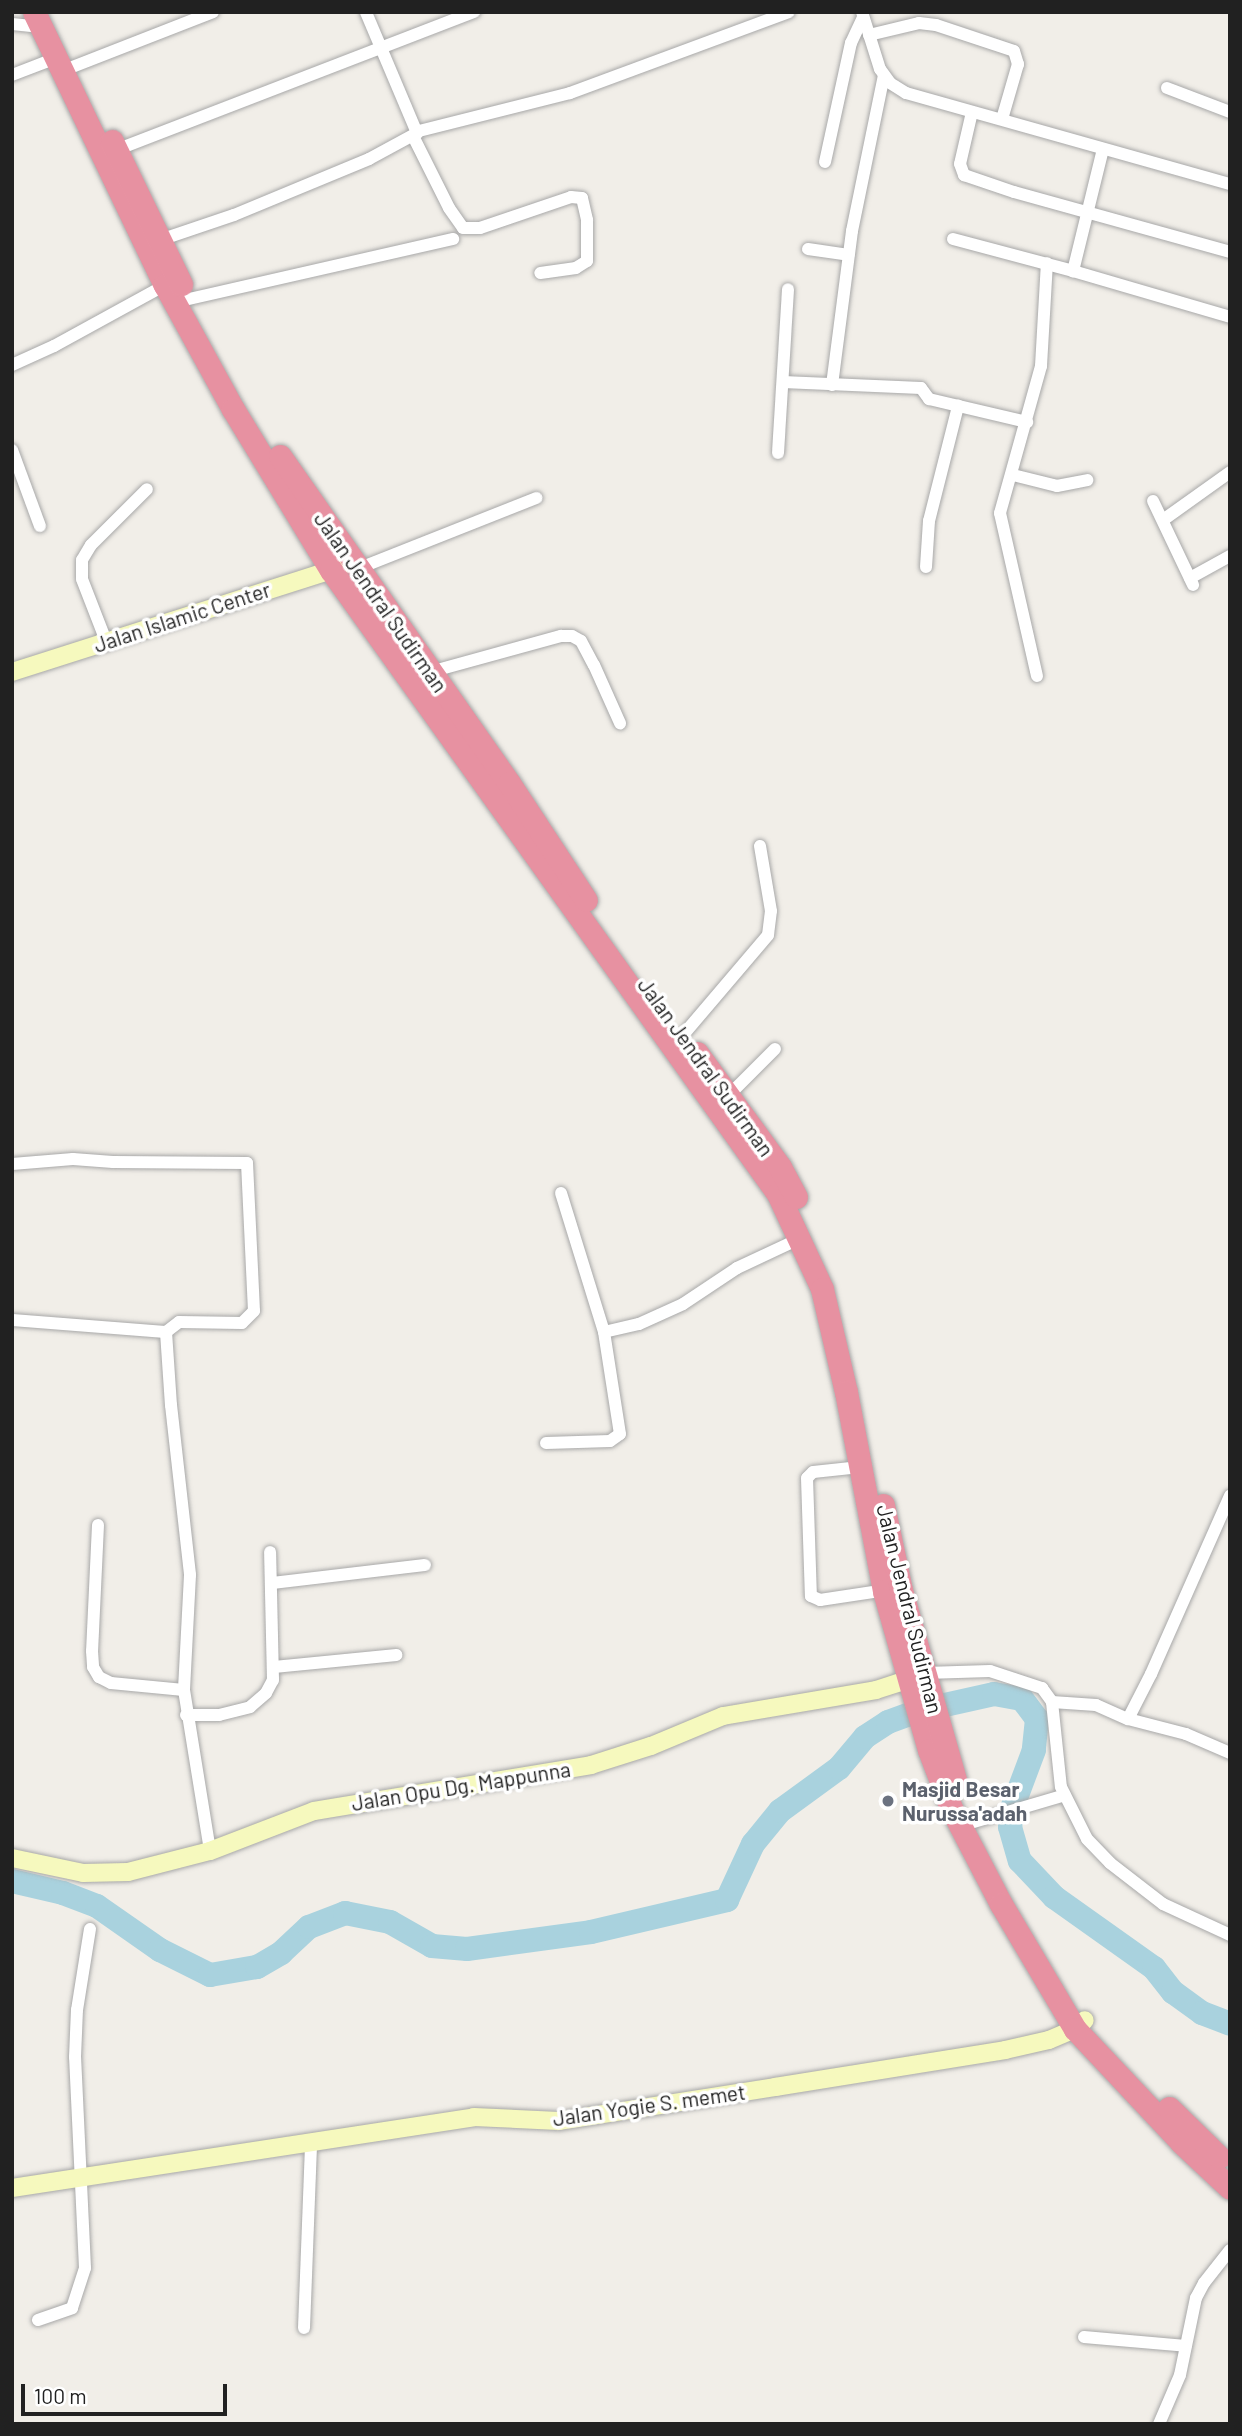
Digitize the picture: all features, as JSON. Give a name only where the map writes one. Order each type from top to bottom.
[{"type":"highway","name":"Jalan Jendral Sudirman","points":[[42,17],[233,409],[346,566],[778,1194],[822,1289],[834,1334],[860,1467],[892,1588],[930,1724],[966,1824],[1080,2025],[1181,2142],[1230,2188]]},
{"type":"highway","name":"Jalan Jendral Sudirman","points":[[65,65],[116,149],[160,240],[171,281],[189,299],[257,421],[346,566],[430,672],[683,1035],[780,1167],[799,1202],[841,1306],[892,1588]]},
{"type":"highway","name":"Jalan Jendral Sudirman","points":[[1080,2025],[1230,2167]]},
{"type":"street","points":[[12,75],[65,65],[213,12]]},
{"type":"street","points":[[366,12],[416,134],[454,216],[463,228],[481,228],[571,197],[582,198],[587,220],[587,261],[576,268],[540,274]]},
{"type":"street","points":[[116,149],[474,12]]},
{"type":"street","points":[[160,240],[234,215],[369,159],[416,134],[570,93],[789,12]]},
{"type":"street","points":[[862,15],[884,75],[906,93],[1230,184]]},
{"type":"street","points":[[825,162],[851,43],[862,15]]},
{"type":"street","points":[[12,24],[42,17]]},
{"type":"street","points":[[869,35],[919,23],[936,25],[1014,51],[1018,64],[1002,119]]},
{"type":"street","points":[[832,385],[849,255],[884,75]]},
{"type":"street","points":[[1167,89],[1230,111]]},
{"type":"street","points":[[972,112],[960,164],[964,175],[1014,192],[1230,252]]},
{"type":"street","points":[[1073,271],[1103,149]]},
{"type":"street","points":[[189,299],[453,239]]},
{"type":"street","points":[[953,239],[1046,263],[1230,317]]},
{"type":"street","points":[[808,248],[849,255]]},
{"type":"street","points":[[1037,676],[1000,513],[1013,475],[1041,366],[1046,263]]},
{"type":"street","points":[[12,365],[54,346],[171,281]]},
{"type":"street","points":[[778,453],[788,289]]},
{"type":"street","points":[[783,382],[920,388],[929,399],[1027,422]]},
{"type":"street","points":[[926,567],[929,521],[958,406]]},
{"type":"street","points":[[12,450],[40,526]]},
{"type":"street","points":[[1013,475],[1057,486],[1087,481]]},
{"type":"street","points":[[1163,520],[1228,477]]},
{"type":"street","points":[[106,641],[82,579],[82,560],[92,545],[147,489]]},
{"type":"street","points":[[346,566],[536,498]]},
{"type":"street","points":[[1153,501],[1191,581],[1230,556]]},
{"type":"street","name":"Jalan Islamic Center","points":[[12,672],[346,566]]},
{"type":"street","points":[[430,672],[561,636],[572,636],[581,642],[588,653],[620,723]]},
{"type":"street","points":[[683,1035],[713,1004],[768,935],[771,911],[760,846]]},
{"type":"street","points":[[729,1095],[775,1049]]},
{"type":"street","points":[[12,1164],[73,1158],[126,1163],[247,1163],[254,1311],[242,1323],[179,1322],[166,1332],[12,1320]]},
{"type":"street","points":[[546,1443],[610,1441],[620,1434],[604,1332],[561,1193]]},
{"type":"street","points":[[604,1332],[639,1324],[682,1304],[737,1268],[800,1238]]},
{"type":"street","points":[[166,1332],[171,1405],[190,1576],[184,1690],[186,1715],[210,1851]]},
{"type":"street","points":[[860,1467],[813,1472],[807,1478],[811,1596],[820,1600],[892,1588]]},
{"type":"street","points":[[1128,1719],[1151,1674],[1230,1496]]},
{"type":"street","points":[[98,1525],[93,1667],[99,1678],[111,1683],[184,1690]]},
{"type":"street","points":[[186,1715],[219,1715],[250,1707],[269,1687],[274,1667],[270,1552]]},
{"type":"street","points":[[272,1583],[425,1565]]},
{"type":"street","points":[[274,1667],[396,1655]]},
{"type":"street","points":[[920,1684],[990,1671],[1042,1688],[1052,1702],[1057,1757],[1065,1796],[1087,1839],[1110,1863],[1163,1904],[1230,1936]]},
{"type":"street","name":"Jalan Opu Dg. Mappunna","points":[[12,1858],[48,1868],[103,1874],[135,1870],[210,1851],[314,1811],[591,1765],[651,1746],[741,1711],[920,1684]]},
{"type":"street","points":[[1052,1702],[1096,1705],[1128,1719],[1186,1734],[1230,1753]]},
{"type":"street","points":[[966,1824],[1065,1796]]},
{"type":"street","points":[[38,2320],[72,2308],[83,2283],[86,2245],[79,2179],[75,2086],[77,2010],[90,1929]]},
{"type":"street","name":"Jalan Yogie S. memet","points":[[12,2188],[474,2117],[559,2121],[1005,2050],[1080,2025]]},
{"type":"street","points":[[304,2328],[311,2142]]},
{"type":"street","points":[[1158,2424],[1180,2375],[1196,2298],[1204,2283],[1230,2250]]},
{"type":"street","points":[[1084,2337],[1186,2346]]},
{"type":"waterway","points":[[12,1881],[63,1893],[97,1906],[160,1950],[210,1975],[257,1967],[281,1953],[309,1927],[345,1913],[390,1922],[432,1946],[467,1949],[591,1932],[727,1900],[753,1844],[780,1811],[839,1768],[865,1737],[888,1722],[918,1711],[994,1694],[1022,1699],[1037,1719],[1034,1750],[1013,1806],[1010,1827],[1020,1861],[1054,1897],[1154,1968],[1173,1992],[1202,2013],[1230,2024]]},
{"type":"place","name":"Masjid Besar Nurussa'adah","points":[[888,1801]]}]
